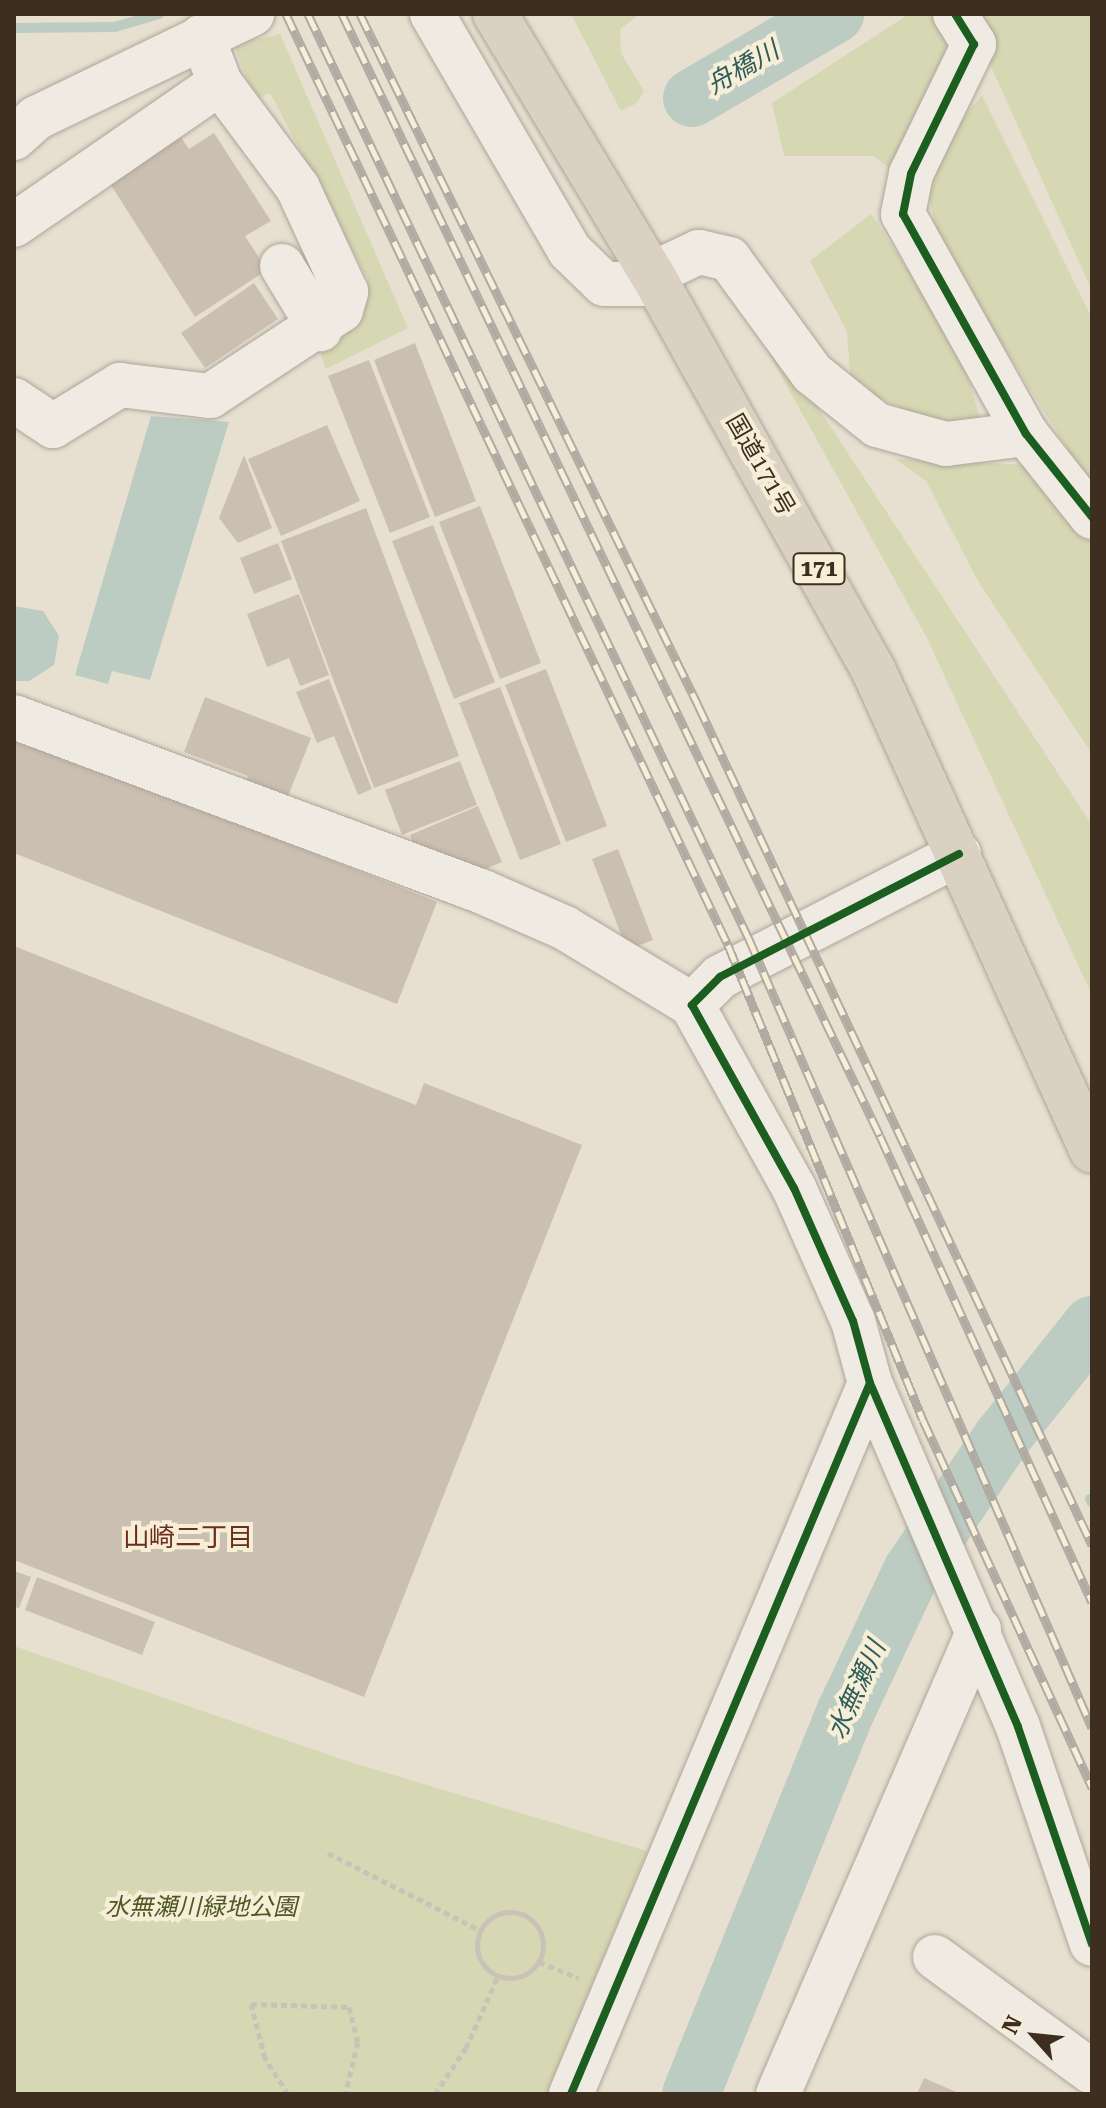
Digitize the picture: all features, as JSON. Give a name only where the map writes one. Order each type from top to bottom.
[{"type":"highway","name":"国道171号","points":[[495,14],[652,274],[873,669],[1092,1151]]},
{"type":"street","points":[[432,14],[570,251],[604,284],[648,284],[652,274],[699,252],[729,259],[812,373],[877,425],[946,444],[1026,434]]},
{"type":"street","points":[[955,14],[974,44],[911,174],[903,214],[1026,434],[1092,517]]},
{"type":"street","points":[[14,138],[36,118],[221,22],[220,83],[298,188],[346,292],[341,310],[320,329],[210,396],[120,385],[53,426],[14,400]]},
{"type":"street","points":[[14,225],[220,83]]},
{"type":"street","points":[[282,266],[320,329]]},
{"type":"street","points":[[14,717],[483,892],[565,928],[692,1005],[794,1188],[853,1321],[870,1383],[979,1630],[1092,1944]]},
{"type":"street","points":[[692,1005],[720,977],[959,854]]},
{"type":"street","points":[[571,2094],[870,1383]]},
{"type":"street","points":[[778,2094],[979,1630]]},
{"type":"street","points":[[935,1957],[1092,2072]]},
{"type":"path","points":[[328,1853],[480,1930]]},
{"type":"path","points":[[509,1911],[540,1927],[539,1962],[529,1973],[498,1976],[477,1948],[480,1930],[509,1911]]},
{"type":"path","points":[[435,2094],[466,2048],[498,1976]]},
{"type":"path","points":[[288,2094],[265,2058],[251,2004],[349,2007],[358,2042],[345,2094]]},
{"type":"green space","points":[[571,14],[640,14],[620,29],[621,53],[644,91],[637,103],[621,111]]},
{"type":"green space","points":[[909,14],[939,14],[954,47],[894,172],[874,156],[784,156],[772,103]]},
{"type":"green space","points":[[979,14],[1092,14],[1092,291],[989,62]]},
{"type":"green space","points":[[280,34],[408,328],[326,369],[319,349],[361,308],[368,279],[270,93],[254,100],[234,44]]},
{"type":"green space","points":[[982,95],[1092,318],[1092,488],[938,242],[926,179],[952,130]]},
{"type":"green space","points":[[871,214],[959,347],[980,418],[950,429],[851,386],[847,332],[810,261]]},
{"type":"green space","points":[[744,295],[1092,825],[1092,995],[927,638],[738,298]]},
{"type":"green space","points":[[895,459],[1029,465],[1092,543],[1092,754],[978,581],[926,481]]},
{"type":"green space","name":"水無瀬川緑地公園","points":[[14,1646],[347,1761],[647,1851],[547,2094],[14,2094]]},
{"type":"shaded area","points":[[151,416],[229,422],[150,680],[112,671],[108,684],[75,675]]},
{"type":"shaded area","points":[[14,606],[43,611],[59,636],[54,665],[29,681],[14,681]]},
{"type":"building","points":[[214,133],[271,221],[245,236],[267,270],[195,317],[109,182],[180,136],[189,149]]},
{"type":"building","points":[[254,283],[278,319],[205,368],[181,333]]},
{"type":"building","points":[[415,343],[476,501],[435,517],[374,360]]},
{"type":"building","points":[[369,360],[430,517],[390,533],[328,376]]},
{"type":"building","points":[[327,425],[360,501],[281,536],[248,459]]},
{"type":"building","points":[[244,455],[272,528],[238,543],[219,518]]},
{"type":"building","points":[[480,506],[541,663],[500,679],[439,522]]},
{"type":"building","points":[[366,508],[459,756],[374,788],[281,541]]},
{"type":"building","points":[[433,525],[495,682],[454,699],[392,541]]},
{"type":"building","points":[[278,543],[292,579],[254,594],[240,558]]},
{"type":"building","points":[[299,594],[329,675],[300,686],[289,658],[267,667],[247,614]]},
{"type":"building","points":[[546,669],[607,826],[566,842],[505,685]]},
{"type":"building","points":[[329,679],[372,789],[358,795],[334,736],[317,743],[296,692]]},
{"type":"building","points":[[500,687],[561,844],[520,860],[459,703]]},
{"type":"building","points":[[205,697],[311,738],[285,804],[243,788],[248,776],[184,752]]},
{"type":"building","points":[[14,734],[437,902],[397,1004],[14,853]]},
{"type":"building","points":[[460,761],[477,805],[402,835],[385,790]]},
{"type":"building","points":[[478,806],[502,862],[469,876],[419,857],[410,835]]},
{"type":"building","points":[[618,849],[653,940],[627,950],[592,859]]},
{"type":"building","points":[[14,946],[416,1105],[424,1083],[582,1145],[364,1697],[14,1560]]},
{"type":"building","points":[[14,1571],[31,1577],[19,1608],[14,1607]]},
{"type":"building","points":[[37,1577],[155,1622],[142,1655],[25,1610]]},
{"type":"building","points":[[924,2078],[961,2094],[917,2094]]},
{"type":"waterway","points":[[14,28],[115,27],[159,14]]},
{"type":"waterway","name":"舟橋川","points":[[692,98],[835,14]]},
{"type":"waterway","name":"水無瀬川","points":[[691,2094],[846,1711],[912,1571],[1001,1439],[1092,1325]]},
{"type":"waterway","points":[[1090,1499],[1092,1503]]},
{"type":"railway","points":[[286,14],[728,945],[923,1420],[1092,1788]]},
{"type":"railway","points":[[308,14],[749,939],[1092,1728]]},
{"type":"railway","points":[[342,14],[880,1136],[1092,1602]]},
{"type":"railway","points":[[360,14],[698,705],[1092,1545]]},
{"type":"cycle path","points":[[955,14],[974,44],[911,174],[903,214],[1026,434],[1092,517]]},
{"type":"cycle path","points":[[959,854],[720,977],[692,1005],[794,1188],[853,1321],[870,1383],[1018,1727],[1092,1944]]},
{"type":"cycle path","points":[[571,2094],[870,1383]]},
{"type":"district","name":"山崎二丁目","points":[[188,1538]]}]
